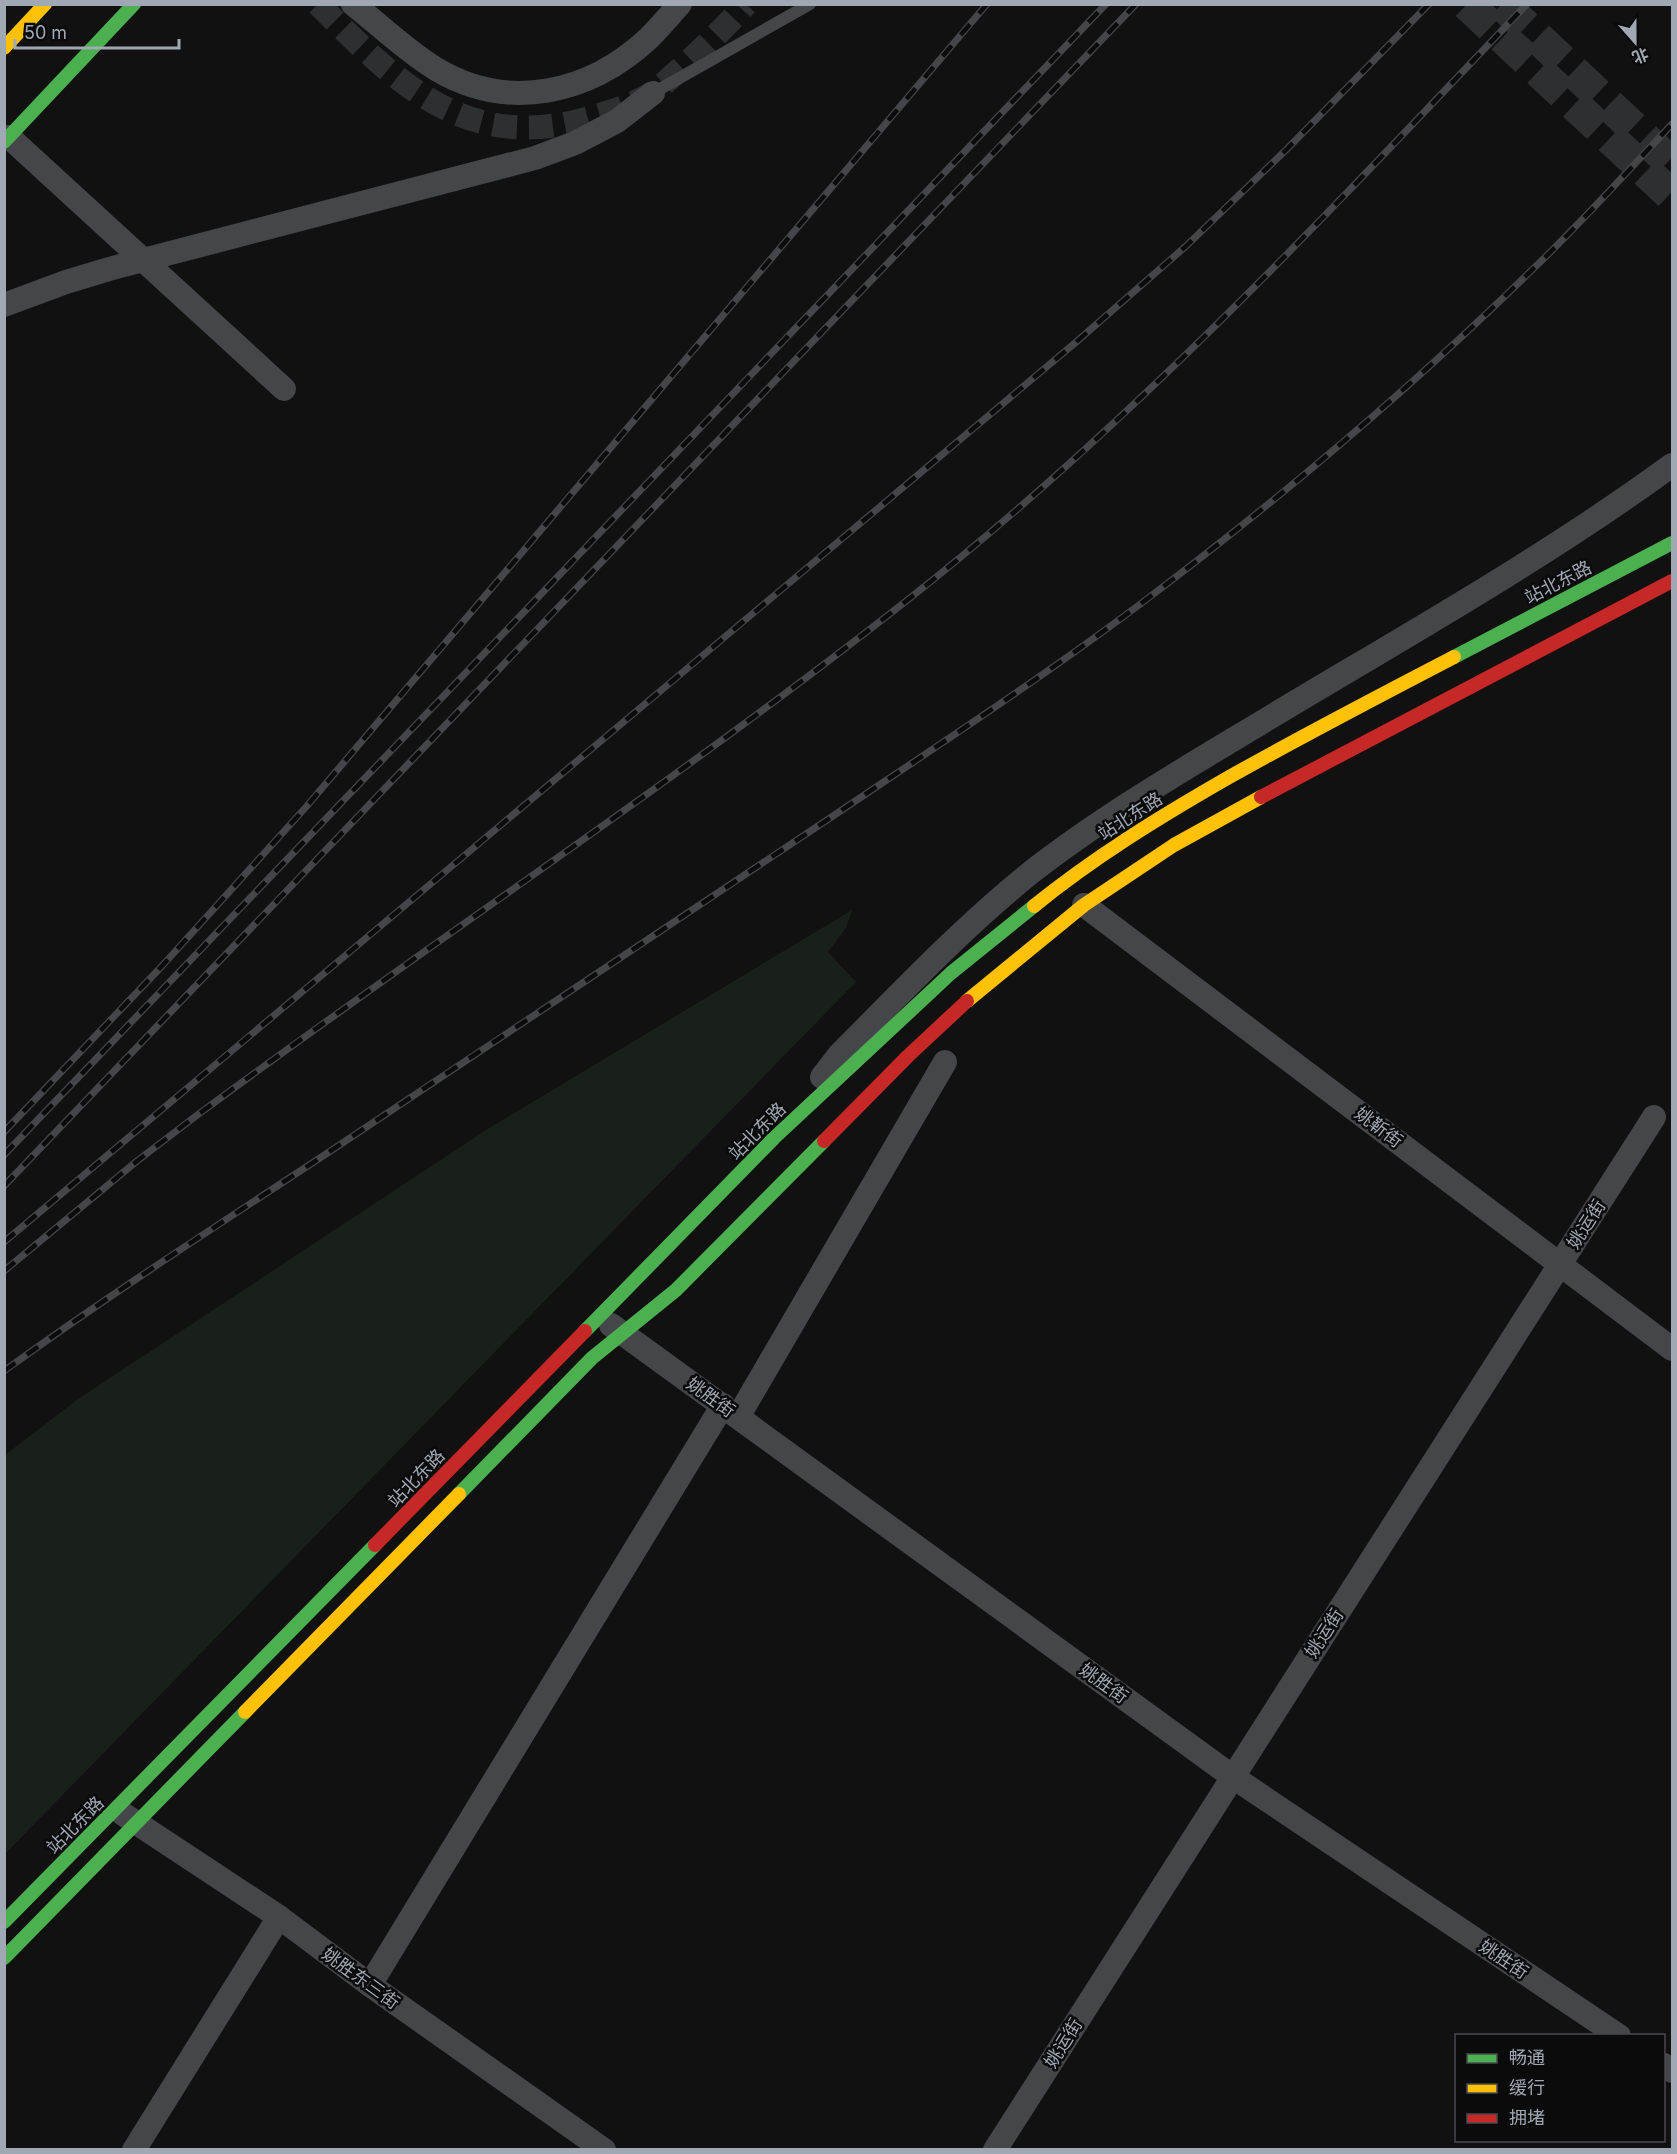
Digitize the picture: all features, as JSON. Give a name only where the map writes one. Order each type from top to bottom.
[{"type":"main road","points":[[4,48],[45,4]]},
{"type":"main road","points":[[7,139],[134,4]]},
{"type":"main road","name":"站北东路","points":[[4,1922],[774,1138],[951,973],[1059,885],[1155,820],[1319,728],[1672,543]]},
{"type":"main road","points":[[4,1958],[592,1358],[676,1290],[825,1139],[977,992],[1084,905],[1174,845],[1267,793],[1672,580]]},
{"type":"street","points":[[353,4],[405,49],[437,69],[470,86],[501,93],[532,93],[567,86],[613,64],[648,39],[680,4]]},
{"type":"street","points":[[4,305],[109,269],[535,158],[575,143],[606,127],[653,93]]},
{"type":"street","points":[[7,139],[284,389]]},
{"type":"street","points":[[774,1138],[839,1055],[962,931],[1039,867],[1101,822],[1192,764],[1554,546],[1672,465]]},
{"type":"street","name":"姚靳街","points":[[1084,905],[1672,1348]]},
{"type":"street","points":[[370,1985],[730,1411],[945,1062]]},
{"type":"street","name":"姚运街","points":[[995,2150],[1654,1117]]},
{"type":"street","name":"姚胜街","points":[[600,1316],[1233,1777],[1616,2034]]},
{"type":"street","name":"姚胜东三街","points":[[116,1809],[279,1917],[370,1985],[604,2150]]},
{"type":"street","points":[[134,2150],[279,1917]]},
{"type":"lane","points":[[653,93],[810,4]]},
{"type":"shaded area","points":[[852,910],[846,928],[828,952],[856,982],[5,1854],[5,1455],[78,1399],[486,1130]]},
{"type":"tunnel","points":[[318,4],[375,59],[404,83],[434,102],[466,117],[501,126],[540,127],[591,118],[646,97],[696,55],[746,4]]},
{"type":"tunnel","points":[[1467,4],[1672,196]]},
{"type":"tunnel","points":[[1502,4],[1672,164]]},
{"type":"railway","points":[[4,1132],[162,966],[306,807],[987,4]]},
{"type":"railway","points":[[4,1155],[1106,4]]},
{"type":"railway","points":[[4,1186],[1136,4]]},
{"type":"railway","points":[[4,1242],[1075,343],[1185,247],[1287,149],[1429,4]]},
{"type":"railway","points":[[4,1271],[137,1161],[196,1116],[734,731],[910,598],[993,530],[1074,460],[1229,312],[1527,4]]},
{"type":"railway","points":[[4,1371],[83,1315],[947,740],[1135,608],[1239,528],[1439,358],[1552,251],[1672,124]]},
{"type":"traffic: fast","points":[[4,142],[134,4]]},
{"type":"traffic: fast","points":[[1454,657],[1672,543]]},
{"type":"traffic: fast","points":[[585,1331],[774,1138],[951,973],[1034,906]]},
{"type":"traffic: fast","points":[[459,1494],[592,1358],[676,1290],[824,1141]]},
{"type":"traffic: fast","points":[[4,1922],[375,1545]]},
{"type":"traffic: fast","points":[[4,1958],[245,1712]]},
{"type":"traffic: slow","points":[[4,48],[45,4]]},
{"type":"traffic: slow","points":[[1034,906],[1103,855],[1199,794],[1454,657]]},
{"type":"traffic: slow","points":[[967,1001],[1084,905],[1174,845],[1261,797]]},
{"type":"traffic: slow","points":[[245,1712],[459,1494]]},
{"type":"traffic: jam","points":[[1261,797],[1672,581]]},
{"type":"traffic: jam","points":[[824,1141],[908,1056],[967,1001]]},
{"type":"traffic: jam","points":[[375,1545],[585,1331]]}]
